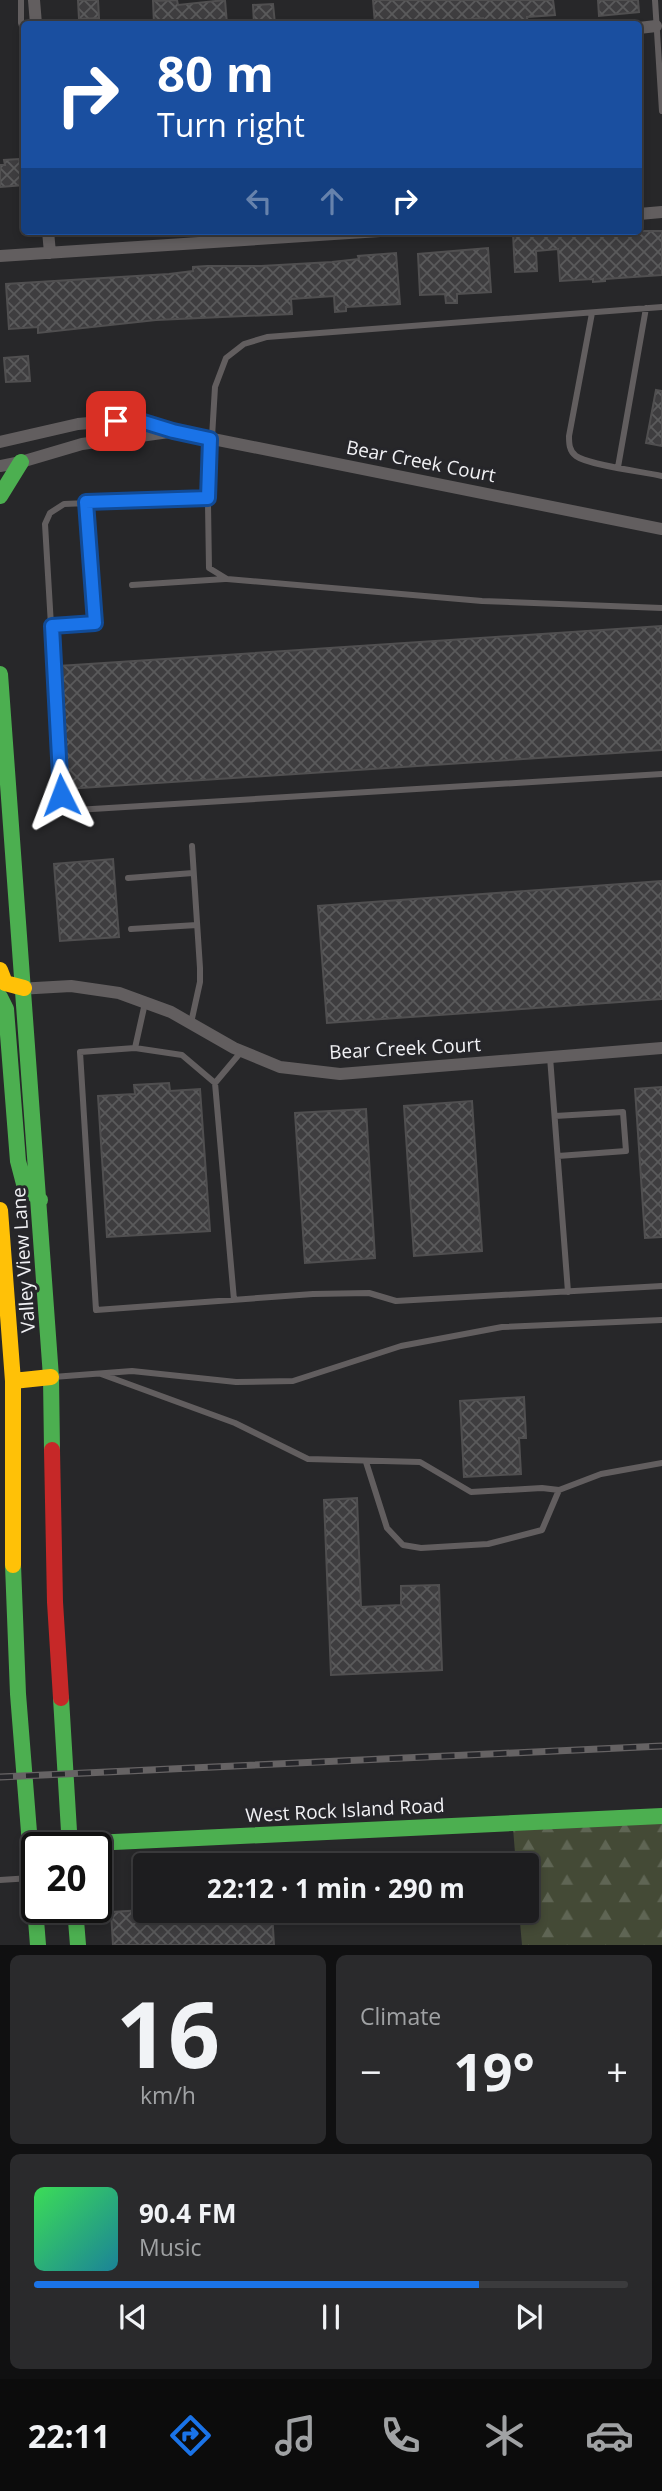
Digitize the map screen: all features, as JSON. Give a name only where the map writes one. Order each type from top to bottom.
[{"type":"main road","points":[[0,496],[22,462]]},
{"type":"main road","name":"Valley View Lane","points":[[0,674],[51,1377],[55,1602],[69,1832]]},
{"type":"main road","points":[[0,970],[5,983],[24,988]]},
{"type":"main road","points":[[0,997],[6,1009],[18,1161],[23,1184],[40,1200]]},
{"type":"main road","name":"Valley View Lane","points":[[0,1210],[15,1639],[29,1832]]},
{"type":"main road","points":[[6,1382],[51,1377]]},
{"type":"main road","name":"West Rock Island Road","points":[[112,1844],[662,1816]]},
{"type":"main road","name":"Valley View Lane","points":[[37,1923],[38,1945]]},
{"type":"main road","points":[[76,1923],[78,1945]]},
{"type":"street","points":[[34,0],[36,21]]},
{"type":"street","points":[[642,28],[656,26]]},
{"type":"street","points":[[642,214],[662,212]]},
{"type":"street","points":[[48,235],[50,253]]},
{"type":"street","points":[[0,256],[320,235]]},
{"type":"street","name":"Bear Creek Court","points":[[0,442],[78,424],[134,419],[210,439],[662,529]]},
{"type":"street","name":"Bear Creek Court","points":[[0,466],[82,444],[173,431]]},
{"type":"street","name":"Bear Creek Court","points":[[0,989],[71,986],[119,993],[171,1012],[242,1051],[280,1067],[340,1074],[662,1048]]},
{"type":"lane","points":[[21,0],[21,21]]},
{"type":"lane","points":[[655,0],[662,111]]},
{"type":"lane","points":[[227,579],[209,568],[210,439],[215,387],[226,358],[243,344],[267,337],[662,307]]},
{"type":"lane","points":[[618,467],[646,308]]},
{"type":"lane","points":[[593,313],[569,447],[576,456],[662,476]]},
{"type":"lane","points":[[208,498],[64,504],[50,513],[45,524],[61,795],[65,806],[76,810],[662,774]]},
{"type":"lane","points":[[52,626],[95,623],[86,502]]},
{"type":"lane","points":[[132,585],[227,579],[482,601],[662,608]]},
{"type":"lane","points":[[191,1023],[200,982],[192,846]]},
{"type":"lane","points":[[128,878],[193,873]]},
{"type":"lane","points":[[131,929],[197,925]]},
{"type":"lane","points":[[135,1048],[145,1003]]},
{"type":"lane","points":[[234,1300],[215,1083],[182,1055],[135,1048],[80,1052],[96,1310],[234,1300],[313,1294],[369,1293],[396,1301],[662,1286]]},
{"type":"lane","points":[[215,1083],[242,1051]]},
{"type":"lane","points":[[550,1057],[568,1292]]},
{"type":"lane","points":[[555,1115],[624,1112],[626,1151],[558,1156]]},
{"type":"lane","points":[[51,1377],[132,1371],[236,1382],[293,1381],[401,1346],[502,1327],[662,1320]]},
{"type":"lane","points":[[96,1373],[235,1423],[308,1459],[420,1462],[471,1492],[542,1488],[559,1490],[601,1474],[662,1463]]},
{"type":"lane","points":[[366,1462],[387,1528],[403,1545],[421,1548],[488,1544],[542,1530],[559,1490]]},
{"type":"lane","points":[[0,1880],[21,1879]]},
{"type":"green space","points":[[662,1822],[662,1945],[522,1945],[520,1923],[539,1923],[539,1853],[515,1853],[513,1828]]},
{"type":"building","points":[[78,0],[98,0],[99,18],[79,19]]},
{"type":"building","points":[[177,0],[178,5],[225,0],[227,21],[154,21],[153,1]]},
{"type":"building","points":[[373,0],[553,0],[555,15],[527,17],[528,21],[483,21],[483,18],[375,21]]},
{"type":"building","points":[[598,0],[638,0],[639,12],[599,16]]},
{"type":"building","points":[[273,4],[275,21],[254,21],[253,5]]},
{"type":"building","points":[[19,159],[21,185],[0,187],[0,165],[5,165],[4,160]]},
{"type":"building","points":[[642,231],[662,231],[662,275],[593,282],[593,279],[560,281],[558,249],[536,251],[537,271],[515,272],[513,235],[642,235]]},
{"type":"building","points":[[488,248],[491,292],[457,294],[457,303],[446,303],[445,294],[420,295],[418,254]]},
{"type":"building","points":[[396,253],[400,304],[346,307],[346,311],[335,312],[334,296],[291,299],[292,314],[156,320],[38,333],[38,327],[9,329],[6,284],[169,274],[207,266],[332,262],[359,259],[358,256]]},
{"type":"building","points":[[28,356],[30,381],[6,382],[4,358]]},
{"type":"building","points":[[656,390],[662,391],[662,446],[646,443]]},
{"type":"building","points":[[662,626],[662,750],[66,789],[59,666]]},
{"type":"building","points":[[113,859],[119,937],[60,941],[54,864]]},
{"type":"building","points":[[662,881],[662,999],[327,1023],[318,906]]},
{"type":"building","points":[[169,1083],[170,1091],[200,1089],[210,1231],[107,1237],[98,1096],[135,1094],[134,1085]]},
{"type":"building","points":[[662,1087],[662,1237],[645,1238],[635,1089]]},
{"type":"building","points":[[472,1101],[482,1251],[414,1256],[404,1106]]},
{"type":"building","points":[[366,1109],[375,1258],[305,1263],[295,1113]]},
{"type":"building","points":[[524,1397],[526,1438],[519,1438],[521,1474],[464,1477],[460,1401]]},
{"type":"building","points":[[357,1498],[361,1607],[401,1605],[401,1586],[439,1585],[442,1670],[331,1675],[324,1500]]},
{"type":"building","points":[[133,1911],[133,1923],[273,1923],[274,1945],[113,1945],[112,1912]]},
{"type":"railway","points":[[0,1777],[662,1746]]},
{"type":"traffic: fast","points":[[0,496],[21,462]]},
{"type":"traffic: fast","points":[[0,674],[51,1377],[52,1450]]},
{"type":"traffic: fast","points":[[0,997],[6,1009],[18,1161],[24,1184],[40,1200]]},
{"type":"traffic: fast","points":[[13,1565],[18,1694],[38,1945]]},
{"type":"traffic: fast","points":[[61,1698],[69,1832]]},
{"type":"traffic: fast","points":[[112,1842],[662,1816]]},
{"type":"traffic: fast","points":[[76,1923],[78,1945]]},
{"type":"traffic: slow","points":[[0,970],[5,983],[24,988]]},
{"type":"traffic: slow","points":[[0,1210],[13,1381],[13,1565]]},
{"type":"traffic: slow","points":[[13,1381],[51,1377]]},
{"type":"traffic: jam","points":[[52,1450],[55,1602],[61,1698]]},
{"type":"route","points":[[61,795],[52,626],[95,623],[86,502],[208,498],[210,439],[134,419],[116,421]]}]
